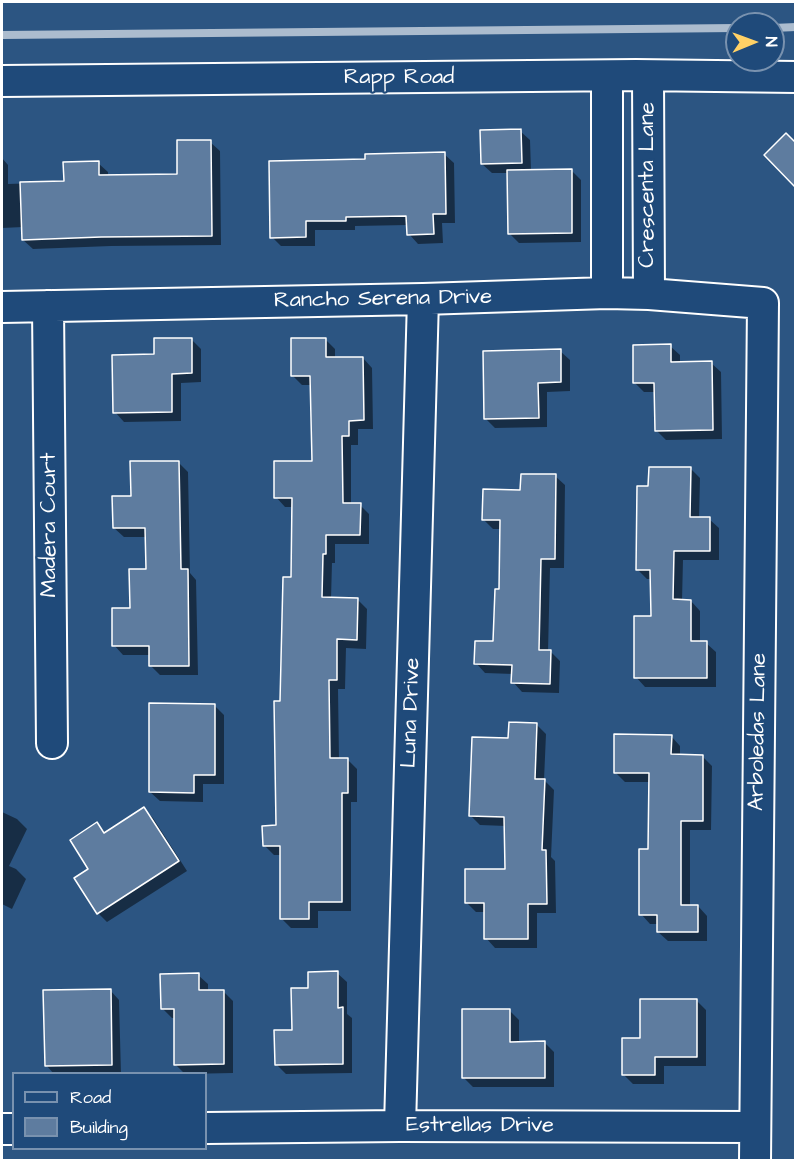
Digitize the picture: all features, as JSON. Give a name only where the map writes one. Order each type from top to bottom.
[{"type":"street","name":"Rapp Road","points":[[2,81],[607,76],[795,77]]},
{"type":"street","name":"Crescenta Lane","points":[[607,76],[608,293]]},
{"type":"street","name":"Crescenta Lane","points":[[648,76],[649,294]]},
{"type":"street","name":"Rancho Serena Drive","points":[[2,307],[608,293],[764,303]]},
{"type":"street","name":"Luna Drive","points":[[400,1126],[423,299]]},
{"type":"street","name":"Arboledas Lane","points":[[755,1161],[764,303]]},
{"type":"street","name":"Madera Court","points":[[48,306],[52,743]]},
{"type":"street","name":"Estrellas Drive","points":[[207,1128],[756,1127]]},
{"type":"building","points":[[521,129],[522,163],[481,164],[480,130]]},
{"type":"building","points":[[786,133],[795,142],[795,187],[764,155]]},
{"type":"building","points":[[177,140],[211,140],[212,236],[22,240],[20,182],[64,181],[63,162],[99,161],[99,175],[177,174]]},
{"type":"building","points":[[445,152],[446,214],[433,214],[434,234],[407,235],[406,216],[346,217],[346,221],[306,221],[306,237],[270,238],[269,161],[365,159],[365,154]]},
{"type":"building","points":[[572,169],[572,233],[508,234],[507,170]]},
{"type":"building","points":[[154,338],[192,338],[192,373],[172,374],[172,412],[113,413],[112,355],[154,354]]},
{"type":"building","points":[[291,338],[326,338],[326,357],[363,357],[364,420],[349,421],[349,436],[342,436],[343,503],[361,503],[360,535],[326,535],[326,554],[323,554],[322,597],[358,598],[357,640],[337,639],[337,680],[329,680],[330,758],[348,758],[348,793],[342,793],[342,902],[309,902],[309,919],[280,919],[280,846],[263,846],[262,826],[276,825],[274,701],[280,701],[283,577],[291,577],[292,498],[274,498],[274,461],[312,461],[310,376],[291,376]]},
{"type":"building","points":[[671,344],[671,362],[712,361],[713,430],[655,431],[654,383],[633,383],[633,345]]},
{"type":"building","points":[[561,349],[561,382],[538,383],[539,418],[484,419],[483,351]]},
{"type":"building","points":[[130,461],[179,461],[181,569],[188,569],[189,666],[149,666],[149,646],[112,646],[112,608],[130,608],[129,569],[146,569],[145,528],[113,528],[112,496],[131,496]]},
{"type":"building","points":[[649,467],[691,467],[690,517],[710,517],[710,551],[674,551],[673,599],[691,600],[691,641],[707,641],[707,678],[634,678],[634,616],[651,616],[650,570],[636,570],[637,486],[648,486]]},
{"type":"building","points":[[521,474],[556,474],[555,559],[541,559],[539,650],[551,650],[550,684],[511,683],[512,665],[474,664],[475,641],[493,641],[495,589],[499,589],[500,520],[482,520],[483,489],[520,490]]},
{"type":"building","points":[[149,703],[215,704],[215,775],[194,775],[194,793],[149,792]]},
{"type":"building","points":[[509,722],[537,723],[535,779],[545,779],[542,850],[546,850],[547,904],[528,904],[528,939],[484,939],[484,903],[465,903],[465,869],[505,869],[504,817],[469,816],[472,737],[508,738]]},
{"type":"building","points":[[614,734],[672,735],[671,754],[703,755],[703,821],[681,821],[681,905],[698,905],[698,932],[657,932],[657,915],[639,915],[639,849],[648,849],[649,773],[614,773]]},
{"type":"building","points":[[144,807],[179,861],[97,914],[74,878],[88,869],[70,840],[97,822],[104,833]]},
{"type":"building","points":[[338,971],[338,1008],[343,1007],[343,1064],[275,1065],[274,1030],[292,1030],[291,988],[308,988],[308,972]]},
{"type":"building","points":[[199,973],[199,990],[224,990],[224,1064],[174,1065],[174,1009],[161,1009],[160,974]]},
{"type":"building","points":[[111,989],[112,1065],[45,1066],[43,990]]},
{"type":"building","points":[[640,999],[697,999],[697,1057],[655,1057],[655,1075],[622,1075],[622,1038],[640,1038]]},
{"type":"building","points":[[462,1009],[510,1009],[510,1042],[545,1041],[545,1078],[462,1078]]},
{"type":"waterway","points":[[785,27],[796,27]]},
{"type":"waterway","points":[[2,35],[725,28]]}]
